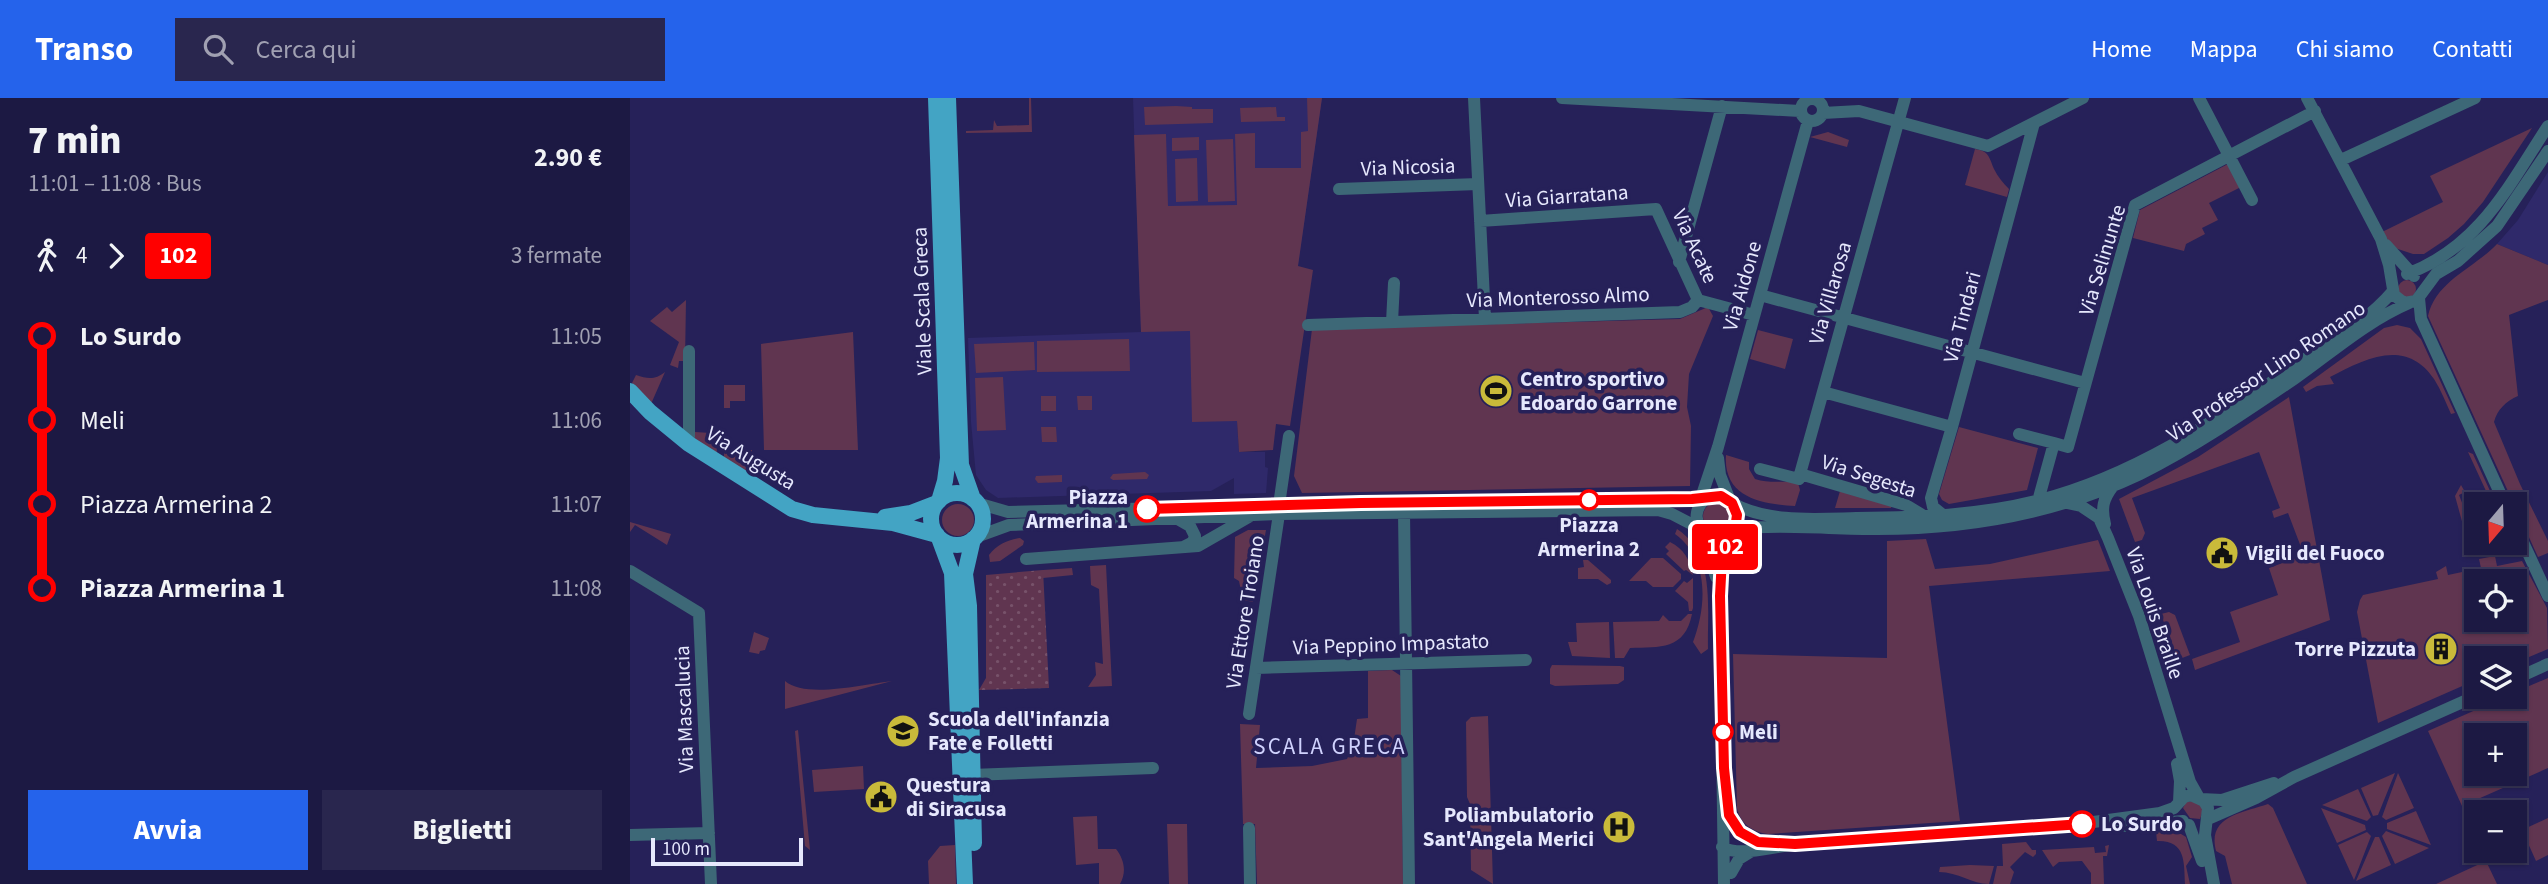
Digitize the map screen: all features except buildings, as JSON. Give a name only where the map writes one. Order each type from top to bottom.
[{"type":"main road","name":"Viale Scala Greca","points":[[936,98],[948,458],[945,481],[938,502]]},
{"type":"main road","name":"Viale Scala Greca","points":[[948,98],[961,464],[975,501]]},
{"type":"main road","name":"Via Augusta","points":[[630,391],[650,412],[689,444],[792,509],[813,515],[867,520]]},
{"type":"main road","points":[[867,520],[902,515],[956,494],[975,501],[981,512],[982,523],[974,538],[965,574],[975,884]]},
{"type":"main road","points":[[938,502],[931,519],[952,573],[965,884]]},
{"type":"main road","points":[[867,520],[912,526],[956,545],[974,538]]},
{"type":"street","points":[[1474,98],[1485,318]]},
{"type":"street","points":[[1562,98],[1787,110],[1804,116],[1819,119],[1823,106],[1815,99],[1804,102],[1804,116]]},
{"type":"street","name":"Via Villarosa","points":[[1800,474],[1905,98]]},
{"type":"street","points":[[1823,113],[1859,111],[1988,146],[2083,98]]},
{"type":"street","points":[[2199,98],[2252,200]]},
{"type":"street","points":[[2307,98],[2381,239],[2406,297],[2431,340],[2500,492]]},
{"type":"street","points":[[2341,160],[2475,98]]},
{"type":"street","points":[[1679,262],[1722,106]]},
{"type":"street","name":"Via Selinunte","points":[[2054,443],[2068,447],[2135,205],[2315,111]]},
{"type":"street","name":"Via Aidone","points":[[1703,500],[1804,136],[1804,116]]},
{"type":"street","name":"Via Tindari","points":[[1943,515],[1933,507],[1931,498],[2034,123]]},
{"type":"street","points":[[2406,297],[2400,276],[2411,275],[2435,262],[2480,225],[2548,126]]},
{"type":"street","points":[[2406,297],[2464,256],[2497,226],[2548,151]]},
{"type":"street","name":"Via Nicosia","points":[[1339,189],[1478,184]]},
{"type":"street","name":"Via Acate","points":[[1656,209],[1698,300]]},
{"type":"street","name":"Via Giarratana","points":[[1480,221],[1656,209]]},
{"type":"street","points":[[2381,239],[2411,275],[2420,281],[2406,297]]},
{"type":"street","points":[[1392,322],[1394,284]]},
{"type":"street","points":[[1760,295],[2085,383]]},
{"type":"street","name":"Via Professor Lino Romano","points":[[1731,531],[1935,526],[2011,517],[2067,503],[2113,486],[2193,446],[2294,379],[2406,297]]},
{"type":"street","name":"Via Professor Lino Romano","points":[[1731,502],[1747,511],[1774,517],[1924,517],[2038,501],[2121,472],[2189,436],[2373,312],[2406,297]]},
{"type":"street","points":[[1698,300],[1754,315]]},
{"type":"street","name":"Via Monterosso Almo","points":[[1308,325],[1680,312],[1692,307],[1698,300]]},
{"type":"street","points":[[689,351],[689,444]]},
{"type":"street","points":[[1823,391],[1952,427]]},
{"type":"street","points":[[2020,434],[2054,443],[2038,501]]},
{"type":"street","name":"Via Ettore Troiano","points":[[1249,714],[1289,436]]},
{"type":"street","points":[[1718,447],[1717,464],[1737,515],[1722,558],[1720,596],[1728,847]]},
{"type":"street","name":"Via Segesta","points":[[1760,469],[1799,479],[1800,474],[1906,505],[1924,517]]},
{"type":"street","points":[[2109,538],[2102,513],[2106,495],[2113,486]]},
{"type":"street","points":[[975,501],[1008,512],[1279,510],[1703,500],[1721,496],[1731,502]]},
{"type":"street","points":[[1703,500],[1696,514],[1713,561],[1720,596]]},
{"type":"street","points":[[2067,503],[2081,506],[2099,518],[2109,538]]},
{"type":"street","points":[[974,538],[1009,525],[1252,515],[1279,510],[1657,510],[1672,514],[1715,537],[1731,531]]},
{"type":"street","points":[[1404,512],[1409,884]]},
{"type":"street","points":[[1027,559],[1198,546],[1252,515]]},
{"type":"street","points":[[1175,518],[1190,526],[1195,536],[1193,541],[1181,548]]},
{"type":"street","points":[[968,606],[972,566],[979,547],[999,529]]},
{"type":"street","name":"Via Louis Braille","points":[[2109,538],[2139,616],[2165,702]]},
{"type":"street","points":[[2527,550],[2546,589]]},
{"type":"street","name":"Via Mascalucia","points":[[630,571],[699,612],[710,884]]},
{"type":"street","name":"Via Peppino Impastato","points":[[1256,668],[1527,660]]},
{"type":"street","points":[[2527,674],[2548,664]]},
{"type":"street","points":[[2086,823],[2128,826],[2186,823],[2201,825],[2294,777],[2464,701]]},
{"type":"street","points":[[2165,702],[2190,782],[2208,808],[2207,851],[2212,884]]},
{"type":"street","points":[[2165,702],[2180,781],[2178,813],[2186,823],[2212,884]]},
{"type":"street","points":[[971,775],[1153,768]]},
{"type":"street","points":[[1724,768],[1729,815],[1728,880]]},
{"type":"street","points":[[1728,847],[2086,823],[2168,811],[2187,796],[2222,800],[2294,777]]},
{"type":"street","points":[[1729,815],[1740,832],[1756,846]]},
{"type":"street","points":[[1249,828],[1250,884]]},
{"type":"street","points":[[630,835],[709,832]]},
{"type":"street","points":[[1728,880],[1739,859],[1756,846]]},
{"type":"shaded area","points":[[1029,98],[1032,132],[966,133],[993,130],[994,120],[997,126],[1029,125]]},
{"type":"shaded area","points":[[1133,98],[1322,98],[1289,328],[1237,421],[1239,452],[1265,452],[1265,467],[1268,468],[1266,493],[1234,494],[1234,478],[1211,491],[998,498],[986,490],[976,475],[968,338],[1141,332]]},
{"type":"shaded area","points":[[1307,98],[1322,98],[1298,266],[1313,270],[1290,426],[1276,424],[1273,450],[1239,452],[1237,421],[1192,422],[1190,331],[1141,332],[1134,135],[1166,134],[1168,206],[1237,205],[1235,134],[1255,133],[1255,168],[1301,168],[1301,132],[1308,131]]},
{"type":"shaded area","points":[[1144,107],[1213,109],[1213,123],[1145,125]]},
{"type":"shaded area","points":[[1276,107],[1277,117],[1285,117],[1285,121],[1241,122],[1240,108]]},
{"type":"shaded area","points":[[2532,128],[2483,202],[2448,238],[2424,254],[2413,254],[2389,246],[2382,232],[2443,202],[2430,176]]},
{"type":"shaded area","points":[[1828,132],[1849,140],[1847,147],[1810,137]]},
{"type":"shaded area","points":[[1199,137],[1199,150],[1172,151],[1172,138]]},
{"type":"shaded area","points":[[1233,139],[1235,201],[1208,202],[1206,140]]},
{"type":"shaded area","points":[[1975,149],[1988,155],[1997,175],[2009,189],[2007,197],[1965,185]]},
{"type":"shaded area","points":[[1197,158],[1198,201],[1176,202],[1175,159]]},
{"type":"shaded area","points":[[2228,164],[2241,187],[2209,203],[2218,220],[2202,228],[2205,234],[2186,244],[2184,251],[2133,238],[2140,210]]},
{"type":"shaded area","points":[[2548,172],[2548,265],[2497,244],[2518,220]]},
{"type":"shaded area","points":[[2497,244],[2548,265],[2548,300],[2509,315],[2518,396],[2503,406],[2494,422],[2524,492],[2508,492],[2428,316],[2432,304],[2447,284]]},
{"type":"shaded area","points":[[2403,280],[2411,280],[2416,289],[2414,296],[2403,298],[2398,293],[2398,285]]},
{"type":"shaded area","points":[[686,300],[685,361],[679,361],[678,368],[670,365],[679,342],[650,321],[667,307],[672,312]]},
{"type":"shaded area","name":"Centro sportivo Edoardo Garrone","points":[[1708,307],[1713,316],[1689,374],[1687,407],[1691,426],[1690,486],[1302,493],[1294,476],[1312,329],[1680,319]]},
{"type":"shaded area","points":[[2397,325],[2410,328],[2421,339],[2455,413],[2451,414],[2437,383],[2423,366],[2411,358],[2398,355],[2357,364],[2330,377],[2334,384],[2317,386],[2306,392],[2303,387],[2384,328]]},
{"type":"shaded area","points":[[1758,330],[1793,339],[1785,369],[1750,359]]},
{"type":"shaded area","points":[[853,332],[858,450],[764,450],[761,344]]},
{"type":"shaded area","points":[[1129,339],[1130,371],[1037,372],[1037,341]]},
{"type":"shaded area","points":[[1034,342],[1035,370],[976,373],[974,344]]},
{"type":"shaded area","points":[[665,372],[651,404],[632,383],[636,375],[651,378]]},
{"type":"shaded area","points":[[1003,377],[1006,430],[977,431],[975,378]]},
{"type":"shaded area","points":[[724,385],[745,385],[745,401],[730,401],[730,408],[724,408]]},
{"type":"shaded area","points":[[1041,396],[1056,396],[1056,411],[1041,411]]},
{"type":"shaded area","points":[[1077,396],[1092,396],[1092,410],[1078,410]]},
{"type":"shaded area","points":[[2289,397],[2330,620],[2195,670],[2192,659],[2240,642],[2230,612],[2278,595],[2269,568],[2304,555],[2288,513],[2274,518],[2272,511],[2280,508],[2259,452],[2132,498],[2145,533],[2142,540],[2135,542],[2119,499],[2198,457]]},
{"type":"shaded area","points":[[1041,427],[1056,427],[1057,442],[1042,442]]},
{"type":"shaded area","points":[[1959,427],[2038,448],[2027,490],[1949,504],[1942,500],[1939,494]]},
{"type":"shaded area","points":[[716,430],[717,455],[695,439],[695,432],[711,433]]},
{"type":"shaded area","points":[[724,450],[752,450],[752,475],[724,459]]},
{"type":"shaded area","points":[[2468,452],[2473,454],[2490,492],[2486,492]]},
{"type":"shaded area","points":[[1726,455],[1749,462],[1749,469],[1755,479],[1798,483],[1800,490],[1795,506],[1758,500],[1738,490],[1731,481]]},
{"type":"shaded area","points":[[1145,472],[1149,475],[1147,479],[1110,478],[1113,474]]},
{"type":"shaded area","points":[[1062,475],[1062,482],[1038,483],[1035,479],[1036,476]]},
{"type":"shaded area","points":[[2461,485],[2465,492],[2459,495],[2464,508],[2464,525],[2463,525],[2455,496]]},
{"type":"shaded area","points":[[1840,491],[1892,505],[1891,508],[1835,508]]},
{"type":"shaded area","points":[[2527,498],[2548,541],[2548,553],[2538,557],[2527,533]]},
{"type":"shaded area","points":[[1716,503],[1725,507],[1729,516],[1725,525],[1716,529],[1707,525],[1703,516],[1707,507]]},
{"type":"shaded area","points":[[958,504],[969,509],[974,520],[969,531],[958,536],[947,531],[942,520],[947,509]]},
{"type":"shaded area","points":[[630,522],[671,534],[667,545],[635,525],[630,532]]},
{"type":"shaded area","points":[[1677,529],[1689,540],[1704,567],[1708,600],[1708,649],[1701,654],[1693,642],[1701,613],[1702,584],[1694,556],[1675,534]]},
{"type":"shaded area","points":[[1248,530],[1266,530],[1253,602],[1243,600],[1239,581],[1234,578],[1235,537]]},
{"type":"shaded area","points":[[1020,538],[1024,541],[1023,545],[1000,561],[990,562],[989,555],[995,548]]},
{"type":"shaded area","points":[[1926,539],[1935,569],[1990,564],[2098,540],[2110,571],[1929,586],[1960,821],[1768,834],[1752,829],[1741,818],[1737,808],[1733,654],[1887,658],[1887,541]]},
{"type":"shaded area","points":[[1670,542],[1686,556],[1693,575],[1684,571],[1666,554],[1669,551],[1665,547]]},
{"type":"shaded area","points":[[2495,556],[2497,566],[2522,561],[2526,569],[2476,569],[2481,568],[2479,559]]},
{"type":"shaded area","points":[[1651,558],[1663,558],[1681,574],[1681,579],[1673,587],[1653,587],[1646,581],[1629,581]]},
{"type":"shaded area","points":[[1583,560],[1588,560],[1611,580],[1611,583],[1607,585],[1598,579],[1578,579],[1578,568],[1584,567]]},
{"type":"shaded area","points":[[1106,565],[1112,686],[1088,687],[1096,675],[1095,662],[1103,664],[1099,589],[1091,585],[1090,566]]},
{"type":"shaded area","points":[[2446,566],[2448,575],[2464,572],[2464,632],[2527,632],[2527,570],[2547,608],[2548,649],[2527,658],[2527,646],[2464,646],[2464,685],[2378,723],[2357,612],[2360,600],[2363,595],[2438,579],[2436,572]]},
{"type":"shaded area","points":[[1072,568],[1073,575],[1043,578],[1043,570]]},
{"type":"shaded area","points":[[1043,570],[1049,688],[979,690],[986,678],[986,575]]},
{"type":"shaded area","points":[[1693,578],[1693,608],[1689,611],[1688,602],[1675,591],[1684,581],[1687,583]]},
{"type":"shaded area","points":[[2169,612],[2175,615],[2190,655],[2177,660],[2161,614]]},
{"type":"shaded area","points":[[1688,614],[1692,614],[1689,626],[1677,640],[1661,646],[1630,648],[1624,658],[1615,658],[1613,622],[1659,621],[1663,615],[1669,621],[1681,621]]},
{"type":"shaded area","points":[[1609,622],[1610,658],[1572,656],[1568,642],[1577,642],[1576,623]]},
{"type":"shaded area","points":[[754,632],[769,638],[765,650],[759,654],[749,652]]},
{"type":"shaded area","points":[[1552,665],[1620,666],[1624,667],[1624,680],[1618,684],[1555,686],[1550,684]]},
{"type":"shaded area","points":[[1392,670],[1401,676],[1403,884],[1257,884],[1255,824],[1243,824],[1240,724],[1260,725],[1256,768],[1312,766],[1347,759],[1353,746],[1357,719],[1368,718],[1368,671]]},
{"type":"shaded area","points":[[2548,678],[2548,768],[2527,777],[2527,723],[2464,723],[2464,786],[2507,786],[2476,800],[2464,800],[2462,806],[2428,731],[2478,709],[2527,709],[2527,687]]},
{"type":"shaded area","points":[[785,681],[806,689],[821,690],[892,681],[785,709]]},
{"type":"shaded area","points":[[1488,716],[1493,884],[1471,870],[1470,804],[1467,797],[1466,722],[1471,717]]},
{"type":"shaded area","points":[[798,730],[810,850],[805,846],[795,731]]},
{"type":"shaded area","points":[[863,766],[864,789],[814,792],[812,770]]},
{"type":"shaded area","points":[[2395,773],[2378,815],[2373,816],[2361,788]]},
{"type":"shaded area","points":[[2398,773],[2414,808],[2386,820],[2382,817]]},
{"type":"shaded area","points":[[2358,789],[2371,817],[2367,821],[2322,805]]},
{"type":"shaded area","points":[[2194,801],[2204,807],[2200,819],[2190,818],[2183,808],[2186,802]]},
{"type":"shaded area","points":[[2268,804],[2273,808],[2307,884],[2232,884],[2225,856],[2216,851],[2217,830],[2229,818]]},
{"type":"shaded area","points":[[2321,808],[2365,825],[2366,830],[2337,843]]},
{"type":"shaded area","points":[[2416,811],[2431,845],[2387,829],[2387,823]]},
{"type":"shaded area","points":[[1097,816],[1098,849],[1116,849],[1123,861],[1124,870],[1120,884],[1099,884],[1099,863],[1076,865],[1073,817]]},
{"type":"shaded area","points":[[2548,818],[2548,855],[2536,861],[2527,841],[2527,828]]},
{"type":"shaded area","points":[[1167,824],[1187,824],[1188,884],[1169,884]]},
{"type":"shaded area","points":[[2176,831],[2186,837],[2192,857],[2186,866],[2190,884],[2185,884],[2182,854],[2178,848],[2173,844],[2157,841],[2156,832]]},
{"type":"shaded area","points":[[2386,831],[2429,848],[2395,864],[2382,836]]},
{"type":"shaded area","points":[[2367,832],[2371,836],[2354,880],[2338,845]]},
{"type":"shaded area","points":[[2375,837],[2379,837],[2391,865],[2356,881]]},
{"type":"shaded area","points":[[2026,842],[2032,850],[2036,850],[2036,854],[2033,857],[2025,852],[2010,867],[2014,872],[2010,884],[1993,884],[1997,866],[2003,866],[2002,844]]},
{"type":"shaded area","points":[[955,845],[956,884],[929,884],[928,861],[940,846]]},
{"type":"shaded area","points":[[2109,845],[2107,856],[2103,856],[2104,884],[2091,884],[2091,873],[2082,861],[2059,862],[2053,867],[2042,850],[2094,847],[2095,853],[2106,852],[2105,846]]},
{"type":"shaded area","points":[[2487,863],[2497,884],[2436,884]]},
{"type":"shaded area","points":[[1994,866],[1989,884],[1939,872],[1940,867]]},
{"type":"bus line","name":"102","points":[[1147,509],[1361,503],[1701,499],[1721,496],[1732,503],[1737,515],[1722,558],[1720,596],[1724,768],[1729,815],[1740,832],[1758,842],[1795,844],[2082,824]]},
{"type":"place","name":"Centro sportivo Edoardo Garrone","points":[[1496,391]]},
{"type":"place","name":"Piazza Armerina 2","points":[[1589,500]]},
{"type":"place","name":"Piazza Armerina 1","points":[[1147,509]]},
{"type":"place","name":"Vigili del Fuoco","points":[[2222,553]]},
{"type":"place","name":"Torre Pizzuta","points":[[2441,649]]},
{"type":"place","name":"Scuola dell'infanzia Fate e Folletti","points":[[903,731]]},
{"type":"place","name":"Meli","points":[[1723,732]]},
{"type":"place","name":"Questura di Siracusa","points":[[881,797]]},
{"type":"place","name":"Lo Surdo","points":[[2082,824]]},
{"type":"place","name":"Poliambulatorio Sant'Angela Merici","points":[[1619,827]]},
{"type":"district","name":"SCALA GRECA","points":[[1330,746]]}]
